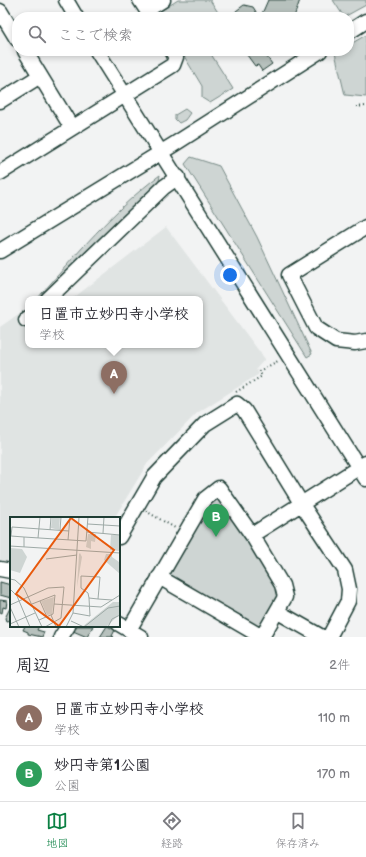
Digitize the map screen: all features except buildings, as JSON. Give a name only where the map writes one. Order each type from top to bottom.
[{"type":"street","points":[[66,0],[73,12]]},
{"type":"street","points":[[146,9],[163,0]]},
{"type":"street","points":[[0,11],[12,31]]},
{"type":"street","points":[[354,29],[366,21]]},
{"type":"street","points":[[28,56],[72,128]]},
{"type":"street","points":[[100,56],[364,470],[301,503],[252,535]]},
{"type":"street","points":[[0,173],[124,94],[173,65],[175,56]]},
{"type":"street","points":[[0,251],[312,56]]},
{"type":"street","points":[[0,101],[40,76]]},
{"type":"street","points":[[51,296],[164,187],[178,177]]},
{"type":"street","points":[[366,227],[289,275],[316,328],[336,341],[355,343],[366,341]]},
{"type":"street","points":[[120,535],[154,477],[205,424],[237,404],[244,410],[301,503],[345,570],[349,589],[348,601],[329,637]]},
{"type":"street","points":[[141,637],[124,627],[159,577],[205,498],[219,488],[252,535],[282,585],[285,597],[278,612],[262,637],[159,577]]},
{"type":"street","points":[[0,569],[10,571]]},
{"type":"street","points":[[278,612],[322,637]]},
{"type":"street","points":[[61,637],[67,627]]},
{"type":"path","points":[[356,107],[366,106]]},
{"type":"path","points":[[236,392],[262,376],[259,371],[278,360]]},
{"type":"path","points":[[144,510],[184,534]]},
{"type":"shaded area","points":[[178,0],[210,0],[218,12],[159,12]]},
{"type":"shaded area","points":[[333,0],[366,0],[366,5],[353,12],[341,12]]},
{"type":"shaded area","points":[[366,35],[366,97],[345,95],[336,56],[354,56],[354,42]]},
{"type":"shaded area","points":[[184,56],[212,56],[233,89],[210,103],[202,98],[202,86]]},
{"type":"shaded area","points":[[185,109],[190,113],[185,120],[179,123],[175,119],[175,115]]},
{"type":"shaded area","points":[[191,157],[219,166],[257,237],[312,354],[307,357],[185,164]]},
{"type":"shaded area","points":[[160,175],[159,181],[40,296],[80,250],[127,202]]},
{"type":"shaded area","points":[[166,227],[265,359],[256,369],[259,374],[197,413],[147,464],[113,517],[10,517],[10,566],[0,563],[0,327],[24,310],[25,348],[203,348],[203,296],[76,296]]},
{"type":"shaded area","points":[[214,496],[221,498],[276,584],[280,598],[265,625],[258,628],[171,579],[168,571]]},
{"type":"place","name":"日置市立妙円寺小学校","points":[[114,394]]},
{"type":"place","name":"妙円寺第1公園","points":[[216,537]]}]
